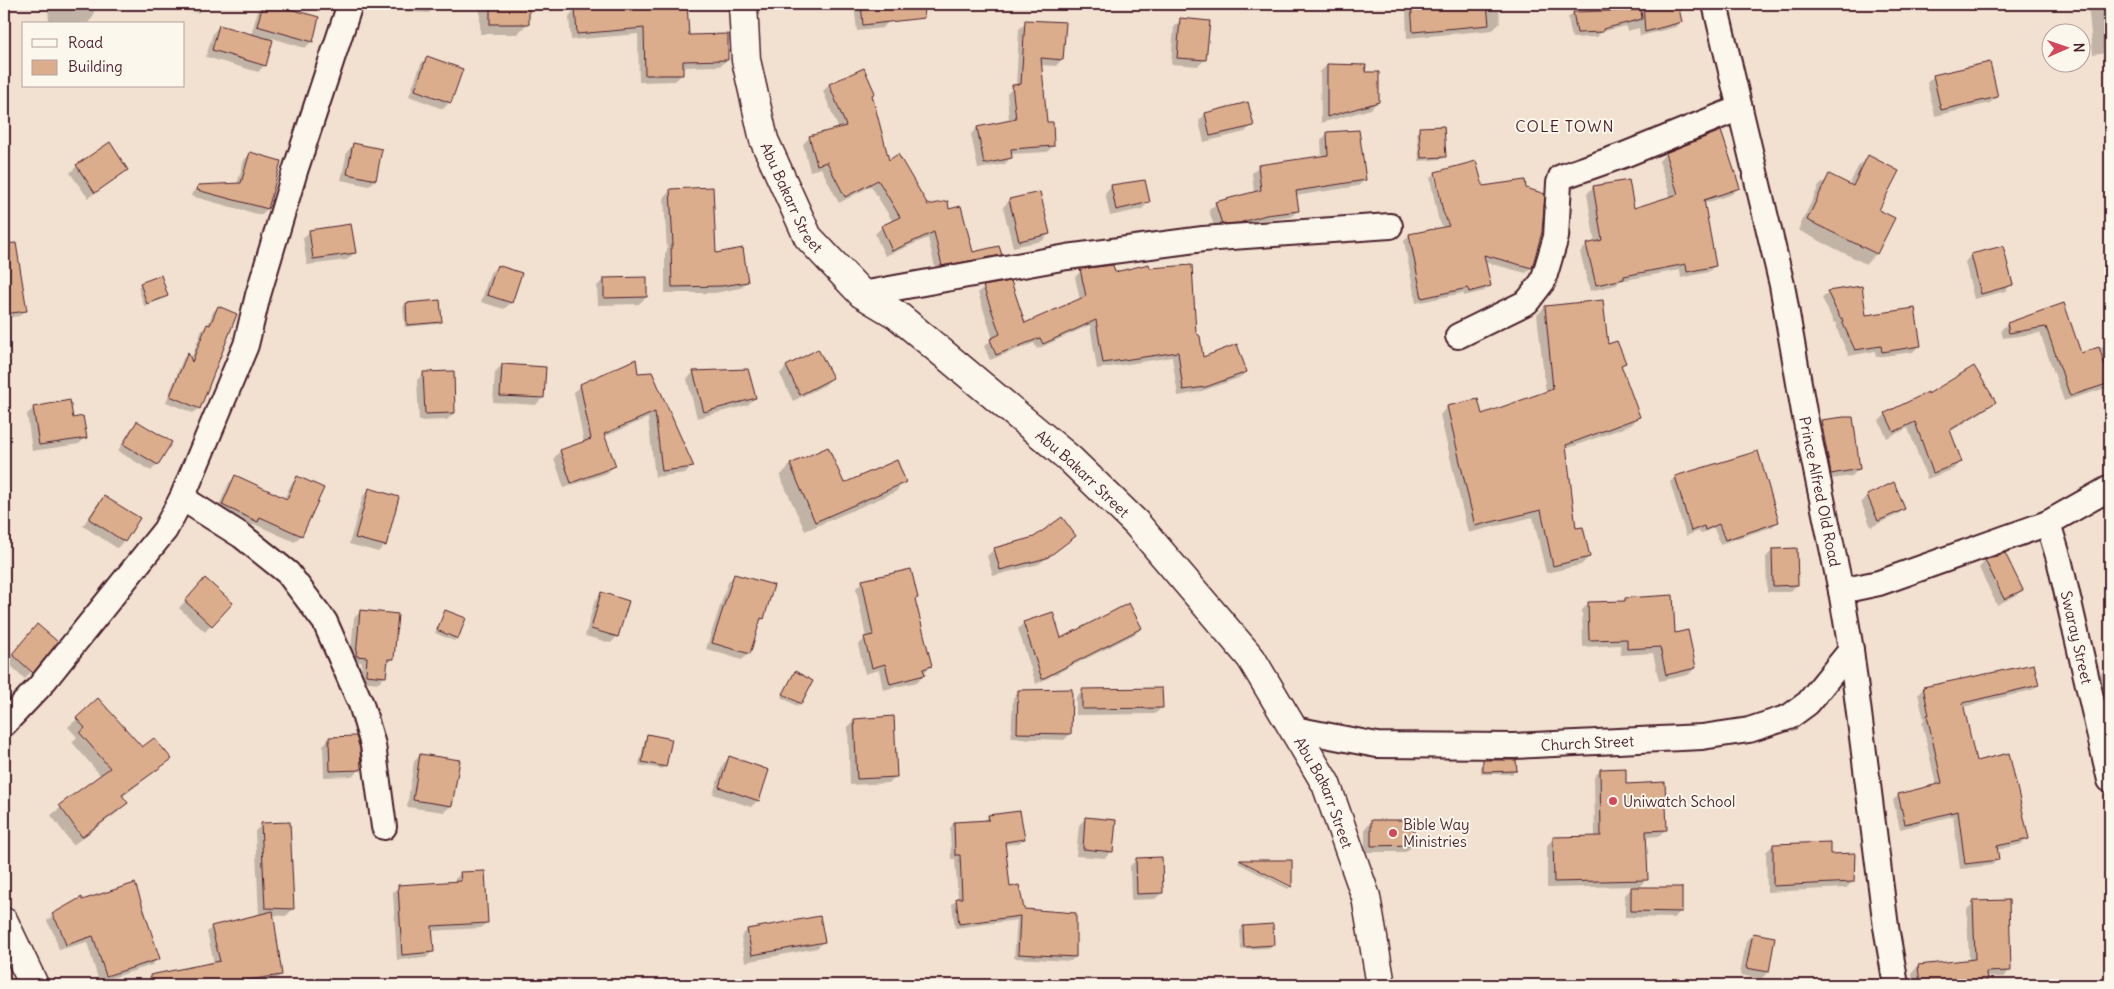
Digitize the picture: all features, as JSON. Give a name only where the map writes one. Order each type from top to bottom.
[{"type":"street","points":[[4,724],[40,686],[164,530],[182,498],[246,345],[258,295],[295,171],[350,4]]},
{"type":"street","name":"Abu Bakarr Street","points":[[743,4],[746,60],[764,140],[808,237],[862,294],[897,315],[1063,453],[1136,523],[1251,658],[1326,784],[1366,897],[1381,985]]},
{"type":"street","name":"Prince Alfred Old Road","points":[[1715,4],[1782,285],[1804,412],[1841,591],[1851,650],[1886,927],[1896,985]]},
{"type":"street","points":[[1458,336],[1527,302],[1543,280],[1556,237],[1558,183],[1561,177],[1624,155],[1740,108]]},
{"type":"street","points":[[862,294],[1067,257],[1204,240],[1390,226]]},
{"type":"street","points":[[1841,591],[1879,582],[2048,523],[2110,488]]},
{"type":"street","points":[[182,498],[242,536],[288,573],[326,622],[361,704],[373,745],[384,827]]},
{"type":"street","name":"Swaray Street","points":[[2048,523],[2059,559],[2110,780]]},
{"type":"street","name":"Church Street","points":[[1294,729],[1377,745],[1514,746],[1702,737],[1749,730],[1789,717],[1808,703],[1851,650]]},
{"type":"street","points":[[4,922],[34,985]]},
{"type":"building","points":[[263,4],[271,4],[319,17],[313,42],[257,26]]},
{"type":"building","points":[[490,4],[529,4],[529,24],[490,24]]},
{"type":"building","points":[[638,4],[687,4],[689,35],[728,34],[728,60],[683,61],[683,75],[645,75],[644,28],[577,34],[575,8]]},
{"type":"building","points":[[861,4],[923,4],[924,18],[863,25]]},
{"type":"building","points":[[1411,4],[1487,4],[1489,25],[1413,32]]},
{"type":"building","points":[[1643,4],[1678,4],[1682,22],[1645,32]]},
{"type":"building","points":[[1641,10],[1642,19],[1603,29],[1603,32],[1577,33],[1573,12]]},
{"type":"building","points":[[1180,18],[1210,21],[1206,60],[1177,58]]},
{"type":"building","points":[[1025,20],[1066,22],[1063,60],[1041,58],[1047,122],[1053,122],[1054,146],[1011,149],[1012,158],[984,164],[977,127],[1016,119],[1012,85],[1021,84]]},
{"type":"building","points":[[219,25],[273,40],[266,66],[212,50]]},
{"type":"building","points":[[427,56],[463,69],[451,103],[415,90]]},
{"type":"building","points":[[1990,62],[1998,97],[1941,110],[1933,75]]},
{"type":"building","points":[[1327,64],[1366,65],[1365,72],[1379,72],[1379,102],[1327,117]]},
{"type":"building","points":[[864,68],[875,93],[872,95],[889,160],[898,154],[928,205],[948,201],[949,209],[961,206],[973,252],[999,246],[1002,255],[942,266],[934,232],[892,251],[881,226],[900,217],[878,180],[845,197],[827,162],[817,165],[809,136],[846,126],[829,84]]},
{"type":"building","points":[[1248,102],[1254,126],[1210,136],[1205,113]]},
{"type":"building","points":[[1444,126],[1446,157],[1421,158],[1419,127]]},
{"type":"building","points":[[1359,130],[1366,180],[1296,191],[1299,211],[1266,215],[1239,223],[1222,224],[1215,202],[1261,190],[1258,165],[1328,155],[1327,132]]},
{"type":"building","points":[[1721,131],[1740,188],[1704,200],[1716,266],[1687,272],[1686,264],[1624,276],[1624,279],[1596,285],[1586,244],[1602,240],[1593,186],[1629,180],[1634,208],[1678,194],[1665,153]]},
{"type":"building","points":[[110,142],[128,170],[95,193],[76,165]]},
{"type":"building","points":[[353,143],[382,149],[376,180],[347,174]]},
{"type":"building","points":[[250,152],[281,161],[268,209],[197,190],[198,185],[241,183]]},
{"type":"building","points":[[1868,155],[1899,171],[1879,210],[1895,218],[1877,254],[1807,220],[1829,174],[1853,186]]},
{"type":"building","points":[[1476,161],[1483,186],[1525,180],[1526,188],[1545,194],[1542,232],[1532,268],[1484,255],[1491,286],[1469,292],[1468,288],[1422,298],[1409,234],[1449,226],[1443,212],[1435,172]]},
{"type":"building","points":[[1145,180],[1150,202],[1116,210],[1111,185]]},
{"type":"building","points":[[713,187],[716,253],[743,248],[748,282],[722,286],[672,287],[671,245],[673,245],[670,189]]},
{"type":"building","points":[[1040,192],[1050,234],[1019,241],[1009,199]]},
{"type":"building","points":[[351,224],[356,253],[313,259],[309,230]]},
{"type":"building","points":[[16,243],[27,311],[4,314],[4,244]]},
{"type":"building","points":[[2003,246],[2013,285],[1981,294],[1971,254]]},
{"type":"building","points":[[1149,264],[1150,268],[1192,265],[1196,333],[1200,336],[1203,357],[1237,344],[1247,372],[1206,387],[1183,390],[1178,352],[1103,363],[1096,320],[1043,344],[1040,338],[996,355],[990,339],[1000,334],[983,286],[1011,281],[1025,323],[1086,296],[1080,269],[1113,265],[1115,272]]},
{"type":"building","points":[[497,265],[522,273],[512,303],[487,295]]},
{"type":"building","points":[[161,275],[168,296],[147,304],[140,283]]},
{"type":"building","points":[[647,277],[647,297],[604,298],[604,278]]},
{"type":"building","points":[[1862,286],[1866,315],[1915,308],[1921,346],[1882,352],[1881,346],[1855,350],[1842,318],[1840,318],[1827,291]]},
{"type":"building","points":[[440,300],[442,322],[407,325],[406,303]]},
{"type":"building","points":[[1603,300],[1608,344],[1617,341],[1626,363],[1621,365],[1640,417],[1566,445],[1576,528],[1583,527],[1590,557],[1553,566],[1541,510],[1475,526],[1447,406],[1478,399],[1482,414],[1553,389],[1545,306]]},
{"type":"building","points":[[2064,303],[2081,353],[2099,347],[2110,381],[2110,383],[2070,396],[2046,327],[2009,333],[2007,323]]},
{"type":"building","points":[[218,306],[237,314],[200,409],[170,396],[188,352],[192,362],[207,324],[210,325]]},
{"type":"building","points":[[818,349],[833,378],[800,395],[786,366]]},
{"type":"building","points":[[636,359],[638,373],[652,372],[694,467],[662,471],[655,412],[604,434],[616,466],[571,483],[560,450],[591,439],[580,384]]},
{"type":"building","points":[[502,364],[546,367],[544,398],[500,396]]},
{"type":"building","points":[[1974,366],[1996,402],[1950,430],[1962,462],[1933,473],[1915,422],[1894,432],[1885,413],[1928,392],[1928,394]]},
{"type":"building","points":[[748,369],[756,398],[704,412],[693,371]]},
{"type":"building","points":[[454,371],[455,413],[425,414],[423,372]]},
{"type":"building","points":[[70,400],[73,418],[83,416],[87,438],[39,445],[33,407]]},
{"type":"building","points":[[1853,417],[1860,469],[1831,474],[1821,420]]},
{"type":"building","points":[[137,421],[172,442],[158,465],[123,444]]},
{"type":"building","points":[[828,447],[844,483],[897,460],[906,482],[815,522],[790,464]]},
{"type":"building","points":[[1758,451],[1779,522],[1725,540],[1719,524],[1705,530],[1704,526],[1691,531],[1675,476]]},
{"type":"building","points":[[235,475],[287,499],[297,476],[324,488],[302,536],[260,517],[258,522],[222,505]]},
{"type":"building","points":[[1894,482],[1905,509],[1878,521],[1867,495]]},
{"type":"building","points":[[369,488],[399,497],[386,546],[355,538]]},
{"type":"building","points":[[104,496],[140,518],[125,542],[89,519]]},
{"type":"building","points":[[1062,517],[1076,536],[1047,558],[1000,570],[994,548],[1034,537]]},
{"type":"building","points":[[1797,548],[1798,585],[1773,586],[1772,549]]},
{"type":"building","points":[[2005,553],[2023,590],[2004,599],[1985,560]]},
{"type":"building","points":[[911,569],[918,598],[915,599],[932,666],[923,669],[925,675],[890,684],[885,664],[872,668],[864,637],[873,635],[862,580]]},
{"type":"building","points":[[734,574],[774,585],[764,619],[761,618],[750,654],[712,643]]},
{"type":"building","points":[[205,578],[233,603],[212,626],[185,601]]},
{"type":"building","points":[[601,592],[629,601],[618,637],[591,629]]},
{"type":"building","points":[[1673,595],[1675,633],[1688,630],[1696,668],[1666,675],[1660,647],[1627,649],[1627,639],[1589,640],[1588,602],[1625,601],[1625,598]]},
{"type":"building","points":[[1129,603],[1142,628],[1042,679],[1023,622],[1053,612],[1061,638]]},
{"type":"building","points":[[360,610],[398,614],[394,659],[388,659],[386,677],[366,675],[367,657],[356,656]]},
{"type":"building","points":[[445,610],[466,618],[458,639],[437,630]]},
{"type":"building","points":[[37,624],[58,642],[33,673],[12,654]]},
{"type":"building","points":[[2034,664],[2039,685],[1963,703],[1976,761],[2009,753],[2029,839],[1997,846],[1999,860],[1965,864],[1958,811],[1905,824],[1898,794],[1942,783],[1927,715],[1929,715],[1923,687]]},
{"type":"building","points":[[795,671],[813,681],[801,704],[783,694]]},
{"type":"building","points":[[1162,688],[1163,708],[1082,709],[1082,689]]},
{"type":"building","points":[[1072,689],[1071,734],[1017,733],[1018,690]]},
{"type":"building","points":[[98,698],[142,747],[154,738],[172,759],[122,795],[128,803],[82,837],[59,805],[110,768],[80,733],[85,728],[76,718]]},
{"type":"building","points":[[894,716],[897,777],[857,779],[854,719]]},
{"type":"building","points":[[647,734],[672,739],[666,767],[642,762]]},
{"type":"building","points":[[356,736],[360,748],[361,770],[330,771],[329,737]]},
{"type":"building","points":[[420,754],[460,760],[452,806],[413,800]]},
{"type":"building","points":[[729,756],[769,770],[759,801],[719,787]]},
{"type":"building","points":[[1483,760],[1516,760],[1517,771],[1483,772]]},
{"type":"building","points":[[1626,768],[1626,784],[1665,782],[1667,830],[1646,831],[1648,880],[1554,882],[1553,837],[1601,836],[1600,769]]},
{"type":"building","points":[[1020,811],[1025,839],[1005,842],[1010,887],[1019,885],[1024,909],[1076,913],[1076,957],[1018,954],[1020,916],[959,924],[956,898],[962,898],[960,855],[955,855],[954,822],[989,820],[988,815]]},
{"type":"building","points":[[1085,817],[1116,820],[1113,852],[1083,849]]},
{"type":"building","name":"Bible Way Ministries","points":[[1371,820],[1414,820],[1414,845],[1371,846]]},
{"type":"building","points":[[290,822],[294,909],[265,908],[261,823]]},
{"type":"building","points":[[1830,842],[1830,854],[1855,853],[1854,882],[1773,886],[1773,844]]},
{"type":"building","points":[[1162,857],[1163,893],[1137,894],[1136,858]]},
{"type":"building","points":[[1239,860],[1292,860],[1292,887]]},
{"type":"building","points":[[485,871],[488,923],[432,926],[434,952],[402,955],[398,885],[461,881],[460,872]]},
{"type":"building","points":[[135,883],[160,959],[106,976],[93,936],[66,945],[60,928],[52,914],[82,897],[82,900]]},
{"type":"building","points":[[1631,887],[1682,887],[1682,912],[1631,911]]},
{"type":"building","points":[[2009,900],[2011,971],[1986,972],[1987,985],[1920,985],[1918,965],[1975,959],[1973,901]]},
{"type":"building","points":[[273,911],[282,975],[247,980],[248,985],[151,985],[150,975],[220,961],[211,926]]},
{"type":"building","points":[[820,916],[825,942],[752,955],[747,929]]},
{"type":"building","points":[[1273,924],[1274,945],[1244,947],[1243,926]]},
{"type":"building","points":[[1753,933],[1775,937],[1769,972],[1746,968]]},
{"type":"place","name":"Uniwatch School","points":[[1613,801]]},
{"type":"place","name":"Bible Way Ministries","points":[[1393,833]]},
{"type":"district","name":"COLE TOWN","points":[[1565,126]]}]
